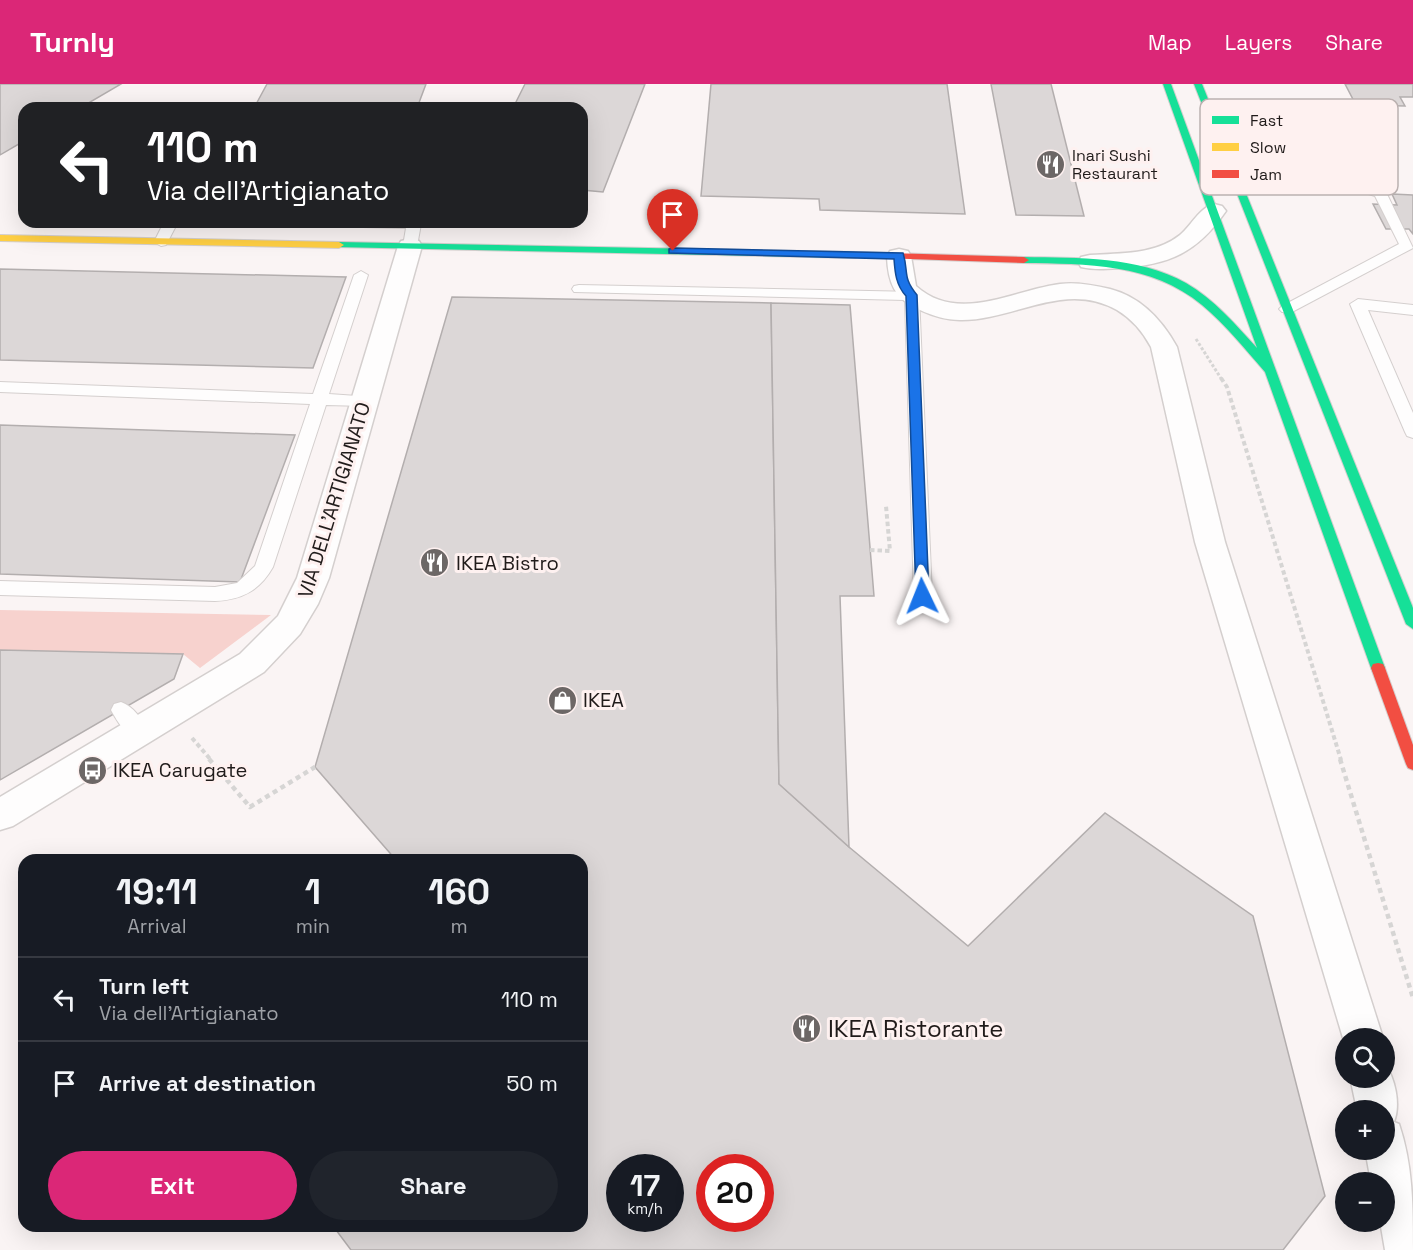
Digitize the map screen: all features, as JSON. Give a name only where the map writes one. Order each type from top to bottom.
[{"type":"main road","points":[[1167,84],[1200,173]]},
{"type":"main road","points":[[1198,84],[1204,99]]},
{"type":"main road","points":[[1208,195],[1413,764]]},
{"type":"main road","points":[[1242,195],[1413,624]]},
{"type":"main road","points":[[0,238],[1090,262],[1147,270],[1182,285],[1224,318],[1269,369]]},
{"type":"street","points":[[1090,262],[1134,259],[1174,251],[1199,233],[1214,211]]},
{"type":"street","name":"VIA DELL'ARTIGIANATO","points":[[0,814],[129,721],[171,712],[252,663],[281,637],[292,622],[313,578],[410,246]]},
{"type":"street","points":[[899,256],[901,278],[905,288],[926,304],[946,310],[970,311],[1034,297],[1080,291],[1105,295],[1124,304],[1143,316],[1157,332],[1164,346],[1210,542],[1361,1028]]},
{"type":"street","points":[[1389,1160],[1408,1250]]},
{"type":"lane","points":[[1287,309],[1407,246],[1381,195]]},
{"type":"lane","points":[[161,242],[168,228]]},
{"type":"lane","points":[[410,246],[413,228]]},
{"type":"lane","points":[[0,588],[215,594],[235,592],[255,581],[264,567],[361,275]]},
{"type":"lane","points":[[579,289],[891,297],[912,295],[922,596]]},
{"type":"lane","points":[[1413,310],[1358,304],[1413,432]]},
{"type":"lane","points":[[0,387],[365,401]]},
{"type":"path","points":[[1188,331],[1203,347],[1227,387],[1413,998]]},
{"type":"path","points":[[870,550],[890,551],[886,506]]},
{"type":"path","points":[[171,712],[250,807],[315,767]]},
{"type":"shaded area","points":[[0,610],[271,615],[200,668],[183,654],[0,650]]},
{"type":"building","points":[[0,84],[121,84],[90,102],[18,102],[18,144],[0,155]]},
{"type":"building","points":[[267,84],[426,84],[419,102],[257,102]]},
{"type":"building","points":[[525,84],[645,84],[603,192],[588,191],[588,102],[516,102]]},
{"type":"building","points":[[711,84],[947,84],[965,214],[820,210],[819,199],[701,196]]},
{"type":"building","points":[[991,84],[1051,84],[1084,216],[1016,215]]},
{"type":"building","points":[[1345,84],[1413,84],[1413,97],[1400,97],[1405,106],[1398,106],[1398,99],[1353,99]]},
{"type":"building","points":[[1392,195],[1413,195],[1413,234],[1409,229],[1386,229],[1373,204],[1397,205]]},
{"type":"building","points":[[0,269],[346,277],[313,368],[0,360]]},
{"type":"building","points":[[452,297],[771,303],[779,784],[849,847],[968,946],[1105,813],[1253,916],[1325,1196],[1283,1250],[351,1250],[338,1232],[588,1232],[588,854],[391,854],[315,767]]},
{"type":"building","points":[[771,303],[850,305],[874,596],[840,596],[849,847],[779,784]]},
{"type":"building","points":[[0,425],[295,435],[240,582],[0,574]]},
{"type":"building","points":[[0,650],[183,654],[174,679],[0,780]]},
{"type":"traffic: fast","points":[[1167,84],[1200,175]]},
{"type":"traffic: fast","points":[[1198,84],[1204,99]]},
{"type":"traffic: fast","points":[[1207,195],[1378,668]]},
{"type":"traffic: fast","points":[[1242,195],[1413,624]]},
{"type":"traffic: fast","points":[[339,245],[856,255]]},
{"type":"traffic: fast","points":[[1024,260],[1106,263],[1127,266],[1166,277],[1183,286],[1207,304],[1229,324],[1269,369]]},
{"type":"traffic: slow","points":[[0,238],[339,245]]},
{"type":"traffic: jam","points":[[856,255],[1024,260]]},
{"type":"traffic: jam","points":[[1378,668],[1413,764]]},
{"type":"place","name":"Inari Sushi Restaurant","points":[[1051,164]]},
{"type":"place","name":"IKEA Bistro","points":[[435,563]]},
{"type":"place","name":"IKEA","points":[[562,700]]},
{"type":"place","name":"IKEA Carugate","points":[[92,770]]},
{"type":"place","name":"IKEA Ristorante","points":[[807,1029]]},
{"type":"route","points":[[673,251],[899,256],[901,278],[905,288],[912,295],[922,596]]}]
